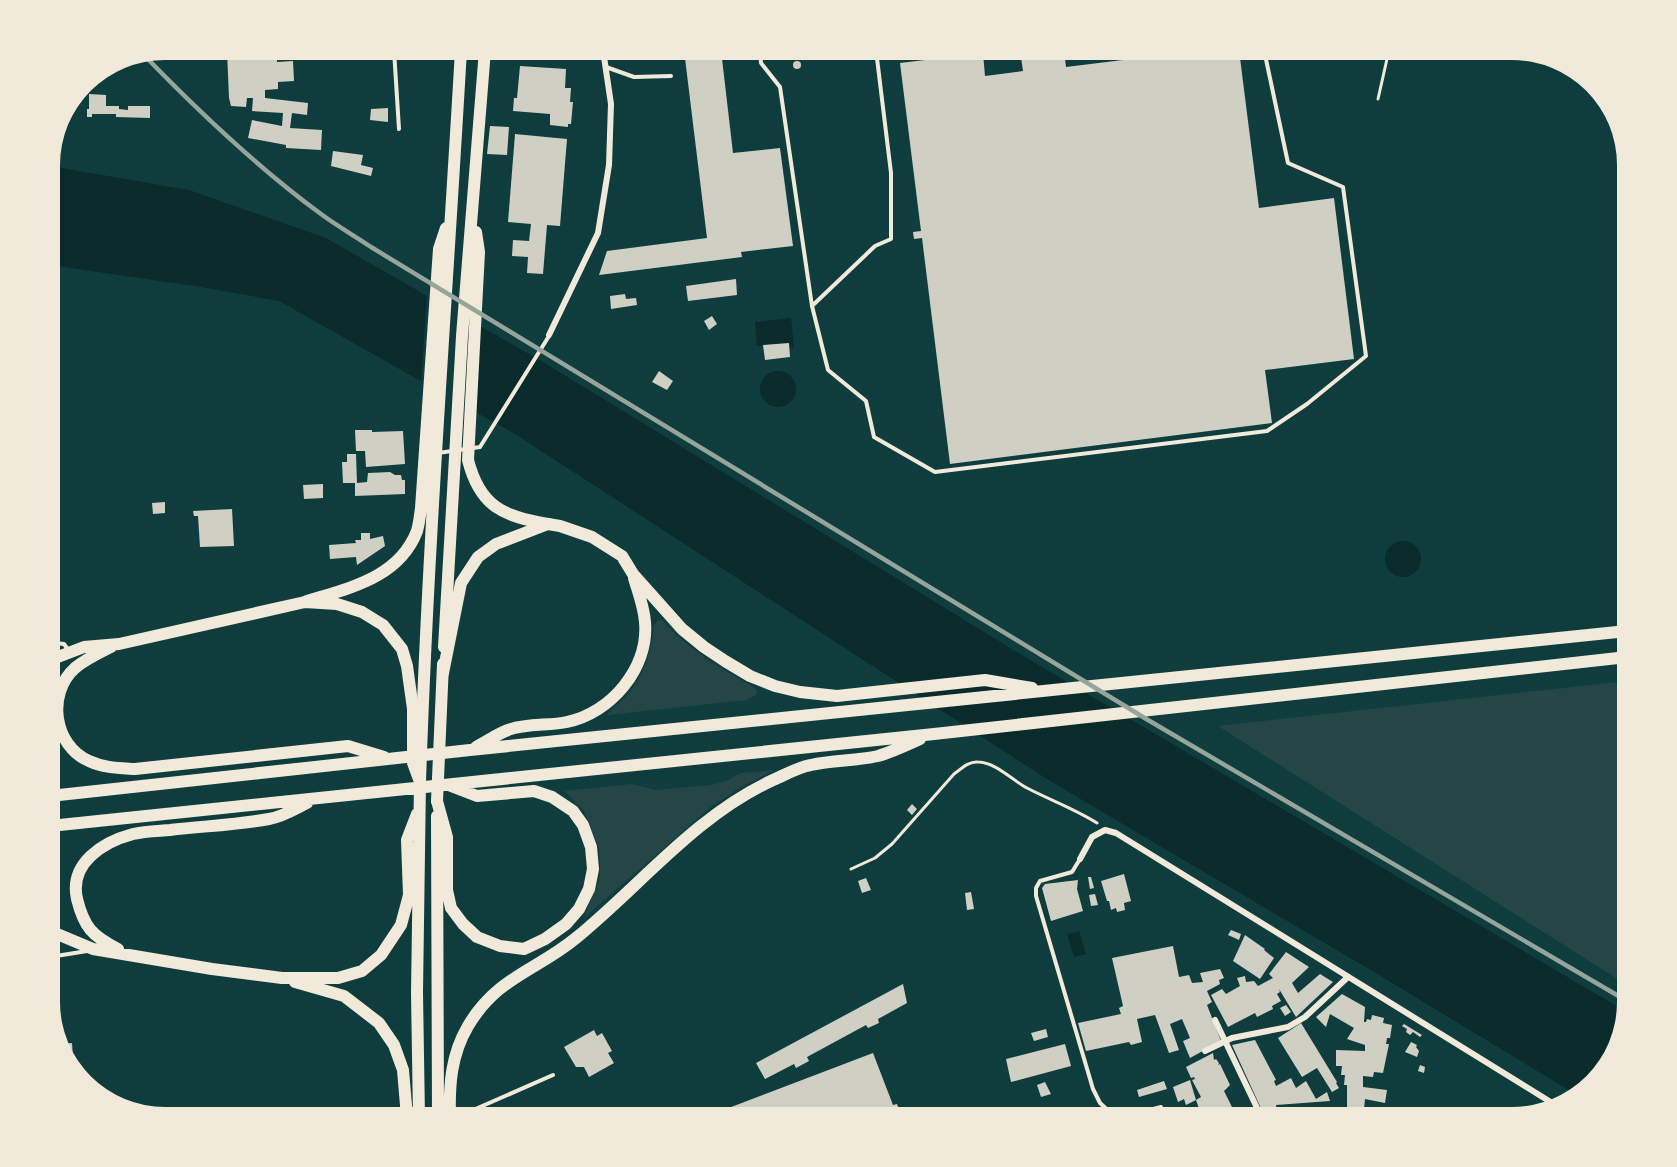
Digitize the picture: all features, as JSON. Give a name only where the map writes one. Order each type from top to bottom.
[{"type":"main road","points":[[419,1107],[417,993],[420,782],[413,763],[432,544],[460,60]]},
{"type":"main road","points":[[438,1107],[437,801],[441,704],[462,336],[484,60]]},
{"type":"main road","points":[[60,656],[84,647],[119,644],[305,602],[382,575],[397,562],[417,531],[421,508],[439,249],[451,213]]},
{"type":"main road","points":[[472,213],[479,252],[468,460],[473,480],[483,495],[498,509],[518,519],[560,525],[592,537],[622,556],[633,574],[682,629],[704,647],[750,676],[800,692],[837,696],[985,680],[1047,690]]},
{"type":"main road","points":[[443,673],[462,583],[478,557],[496,544],[548,524]]},
{"type":"main road","points":[[470,750],[510,729],[569,722],[594,713],[613,699],[631,676],[644,645],[645,623],[633,574]]},
{"type":"main road","points":[[305,602],[337,604],[362,612],[383,625],[402,649],[417,702]]},
{"type":"main road","points":[[60,795],[470,750],[1617,632]]},
{"type":"main road","points":[[60,692],[74,669],[92,656],[119,644]]},
{"type":"main road","points":[[60,825],[934,734],[1617,658]]},
{"type":"main road","points":[[60,729],[69,746],[88,761],[110,767],[135,769],[348,746],[391,759]]},
{"type":"main road","points":[[450,1107],[450,1079],[456,1051],[468,1025],[483,1005],[511,978],[557,952],[576,938],[672,850],[712,817],[771,781],[808,765],[879,756],[934,734]]},
{"type":"main road","points":[[437,801],[447,837],[447,890],[451,908],[462,924],[477,937],[500,946],[524,949],[545,939],[567,924],[579,909],[589,889],[593,869],[591,847],[583,825],[573,811],[552,797],[534,792],[477,796],[447,785]]},
{"type":"main road","points":[[130,955],[99,940],[88,927],[80,910],[76,894],[76,878],[92,854],[112,842],[134,834],[272,819],[320,798]]},
{"type":"main road","points":[[60,936],[93,949],[282,978],[338,978],[362,971],[381,955],[401,925],[408,894],[407,840],[420,804]]},
{"type":"main road","points":[[282,978],[344,996],[379,1023],[394,1045],[403,1070],[407,1107]]},
{"type":"street","points":[[549,335],[598,233],[609,165],[610,104],[605,60]]},
{"type":"street","points":[[1080,859],[1092,837],[1105,830],[1116,833],[1548,1100]]},
{"type":"street","points":[[1205,1051],[1232,1038],[1288,1028],[1305,1017],[1348,977]]},
{"type":"street","points":[[1215,1020],[1257,1107]]},
{"type":"lane","points":[[395,60],[399,129]]},
{"type":"lane","points":[[761,60],[780,87],[812,306],[828,370],[866,401],[874,437],[935,472],[1267,431],[1307,404],[1366,356],[1343,187],[1288,163],[1266,60]]},
{"type":"lane","points":[[812,306],[875,246],[891,238],[891,173],[877,60]]},
{"type":"lane","points":[[606,67],[634,77],[671,76]]},
{"type":"lane","points":[[414,456],[480,447],[549,335]]},
{"type":"lane","points":[[60,644],[64,644],[69,652]]},
{"type":"lane","points":[[1080,859],[1072,872],[1040,881],[1036,888],[1093,1089],[1104,1107]]},
{"type":"lane","points":[[60,955],[93,949]]},
{"type":"lane","points":[[484,1107],[553,1075]]},
{"type":"path","points":[[1378,99],[1387,60]]},
{"type":"path","points":[[851,869],[875,858],[892,844],[954,774],[976,761],[987,763],[1028,788],[1095,822],[1105,830]]},
{"type":"shaded area","points":[[60,168],[189,190],[326,238],[548,365],[1025,657],[1617,1006],[1606,1049],[1591,1071],[1569,1090],[1050,781],[515,434],[279,301],[60,266]]},
{"type":"shaded area","points":[[791,318],[794,347],[790,348],[788,343],[757,346],[755,322]]},
{"type":"shaded area","points":[[778,371],[790,377],[796,389],[790,401],[778,407],[766,401],[760,389],[766,377]]},
{"type":"shaded area","points":[[1403,541],[1416,546],[1421,559],[1416,572],[1403,577],[1390,572],[1385,559],[1390,546]]},
{"type":"shaded area","points":[[662,620],[705,658],[754,687],[757,691],[756,695],[747,700],[607,715],[627,695],[643,670],[649,653],[654,624]]},
{"type":"shaded area","points":[[1617,682],[1617,979],[1218,726]]},
{"type":"shaded area","points":[[774,770],[738,789],[711,807],[584,918],[599,881],[599,848],[584,811],[565,791],[632,784],[656,790],[710,785],[724,782],[741,773]]},
{"type":"shaded area","points":[[1079,931],[1086,954],[1074,957],[1067,934]]},
{"type":"pier","points":[[427,292],[479,322],[475,415],[421,385]]},
{"type":"building","points":[[227,60],[293,61],[294,81],[278,82],[278,89],[265,90],[265,98],[308,103],[307,115],[292,113],[290,128],[322,130],[321,150],[286,148],[286,145],[248,138],[252,120],[282,126],[283,113],[252,111],[253,98],[247,98],[246,107],[231,106]]},
{"type":"building","points":[[685,60],[722,60],[733,153],[780,148],[793,246],[741,252],[742,257],[599,275],[607,251],[707,238]]},
{"type":"building","points":[[925,60],[984,60],[985,76],[1023,71],[1021,60],[1065,60],[1066,67],[1123,60],[1240,60],[1259,208],[1334,198],[1354,359],[1265,370],[1272,423],[950,464],[922,238],[914,239],[913,232],[921,231],[900,63]]},
{"type":"building","points":[[797,61],[801,65],[797,69],[793,65]]},
{"type":"building","points":[[520,66],[566,69],[565,88],[571,88],[570,102],[573,102],[571,124],[568,124],[568,127],[550,125],[550,114],[513,111],[514,98],[517,98]]},
{"type":"building","points":[[89,94],[106,95],[106,106],[119,106],[119,109],[128,110],[128,106],[150,106],[150,118],[116,117],[116,114],[92,114],[92,117],[87,117]]},
{"type":"building","points":[[388,108],[388,122],[370,120],[371,109]]},
{"type":"building","points":[[490,126],[509,127],[507,155],[487,154]]},
{"type":"building","points":[[515,134],[567,139],[560,226],[547,225],[543,274],[527,273],[528,257],[512,256],[513,240],[529,241],[531,224],[508,222]]},
{"type":"building","points":[[333,151],[363,155],[361,165],[373,168],[371,176],[331,166]]},
{"type":"building","points":[[736,279],[737,295],[688,301],[686,286]]},
{"type":"building","points":[[625,294],[626,299],[636,298],[637,305],[611,309],[610,296]]},
{"type":"building","points":[[712,316],[717,324],[709,330],[704,321]]},
{"type":"building","points":[[789,343],[790,357],[765,360],[763,345]]},
{"type":"building","points":[[659,371],[673,381],[667,390],[652,382]]},
{"type":"building","points":[[355,430],[403,431],[405,464],[366,467],[365,451],[356,451]]},
{"type":"building","points":[[347,454],[356,454],[357,483],[367,482],[368,473],[390,472],[401,475],[402,480],[405,480],[405,494],[355,496],[355,483],[343,483],[342,462],[347,462]]},
{"type":"building","points":[[323,484],[323,498],[304,499],[303,485]]},
{"type":"building","points":[[165,502],[165,513],[153,514],[152,503]]},
{"type":"building","points":[[232,509],[234,546],[200,547],[198,516],[194,516],[193,511]]},
{"type":"building","points":[[361,533],[370,533],[370,539],[383,536],[385,546],[357,565],[356,557],[330,559],[329,545],[356,543],[355,540],[361,540]]},
{"type":"building","points":[[912,804],[917,809],[912,815],[907,810]]},
{"type":"building","points":[[1124,874],[1131,901],[1124,903],[1125,910],[1117,912],[1116,908],[1111,910],[1101,881]]},
{"type":"building","points":[[1088,877],[1091,877],[1094,888],[1090,889]]},
{"type":"building","points":[[866,878],[871,890],[862,893],[858,881]]},
{"type":"building","points":[[1078,880],[1077,889],[1083,911],[1051,921],[1042,888],[1045,884]]},
{"type":"building","points":[[971,892],[974,909],[967,910],[965,893]]},
{"type":"building","points":[[1095,894],[1098,905],[1091,906],[1089,895]]},
{"type":"building","points":[[1231,930],[1241,934],[1239,940],[1228,935]]},
{"type":"building","points":[[1245,935],[1274,958],[1260,979],[1233,961]]},
{"type":"building","points":[[1173,946],[1179,977],[1189,975],[1192,983],[1203,982],[1200,973],[1220,969],[1224,978],[1219,980],[1220,984],[1207,991],[1212,1002],[1207,1005],[1221,1041],[1190,1058],[1183,1041],[1190,1038],[1182,1019],[1170,1024],[1179,1050],[1169,1053],[1155,1015],[1137,1019],[1142,1042],[1131,1045],[1129,1042],[1086,1051],[1078,1023],[1121,1014],[1119,1008],[1123,1006],[1112,958]]},
{"type":"building","points":[[1286,952],[1309,967],[1292,983],[1298,993],[1320,974],[1333,982],[1296,1017],[1279,989],[1280,992],[1277,994],[1281,1001],[1272,1006],[1273,1009],[1257,1017],[1255,1013],[1228,1027],[1211,995],[1222,989],[1226,994],[1240,986],[1237,978],[1245,976],[1246,982],[1254,981],[1258,986],[1273,978],[1269,974]]},
{"type":"building","points":[[903,984],[907,1003],[878,1019],[879,1023],[868,1028],[866,1025],[807,1057],[809,1061],[796,1068],[794,1064],[765,1079],[756,1063]]},
{"type":"building","points":[[1342,994],[1365,1007],[1364,1022],[1367,1019],[1371,1020],[1372,1015],[1384,1018],[1383,1023],[1392,1025],[1390,1038],[1387,1038],[1386,1044],[1389,1044],[1383,1073],[1374,1072],[1373,1077],[1363,1076],[1363,1087],[1387,1090],[1385,1103],[1365,1099],[1364,1107],[1347,1107],[1347,1085],[1344,1085],[1345,1075],[1341,1075],[1342,1066],[1336,1066],[1336,1050],[1365,1051],[1365,1045],[1347,1039],[1354,1028],[1330,1014],[1326,1027],[1316,1017]]},
{"type":"building","points":[[1286,1005],[1291,1012],[1285,1016],[1280,1008]]},
{"type":"building","points":[[1301,1023],[1337,1082],[1339,1088],[1332,1092],[1317,1068],[1302,1077],[1278,1038]]},
{"type":"building","points":[[1404,1024],[1422,1035],[1420,1037],[1413,1032],[1410,1035],[1402,1026]]},
{"type":"building","points":[[1046,1029],[1048,1037],[1034,1041],[1031,1033]]},
{"type":"building","points":[[594,1030],[597,1036],[602,1033],[612,1051],[608,1053],[614,1063],[589,1077],[584,1067],[576,1067],[564,1047]]},
{"type":"building","points":[[1255,1040],[1276,1080],[1274,1081],[1276,1086],[1291,1078],[1296,1088],[1306,1081],[1316,1099],[1327,1092],[1330,1101],[1260,1107],[1232,1045]]},
{"type":"building","points":[[1411,1042],[1417,1045],[1419,1051],[1417,1057],[1405,1052]]},
{"type":"building","points":[[1065,1044],[1071,1066],[1011,1082],[1006,1059]]},
{"type":"building","points":[[873,1053],[893,1105],[897,1104],[898,1107],[731,1107]]},
{"type":"building","points":[[1213,1053],[1214,1060],[1216,1059],[1218,1065],[1220,1064],[1230,1085],[1224,1091],[1232,1107],[1198,1107],[1196,1100],[1201,1097],[1192,1080],[1195,1079],[1194,1077],[1191,1078],[1186,1067]]},
{"type":"building","points":[[1420,1065],[1425,1067],[1424,1073],[1418,1071]]},
{"type":"building","points":[[1190,1080],[1196,1100],[1186,1105],[1184,1099],[1178,1102],[1173,1087]]},
{"type":"building","points":[[1164,1081],[1167,1089],[1139,1097],[1137,1090]]},
{"type":"building","points":[[1045,1082],[1051,1094],[1041,1097],[1037,1085]]},
{"type":"railway","points":[[150,61],[251,158],[297,196],[371,247],[1148,720],[1617,995]]}]
